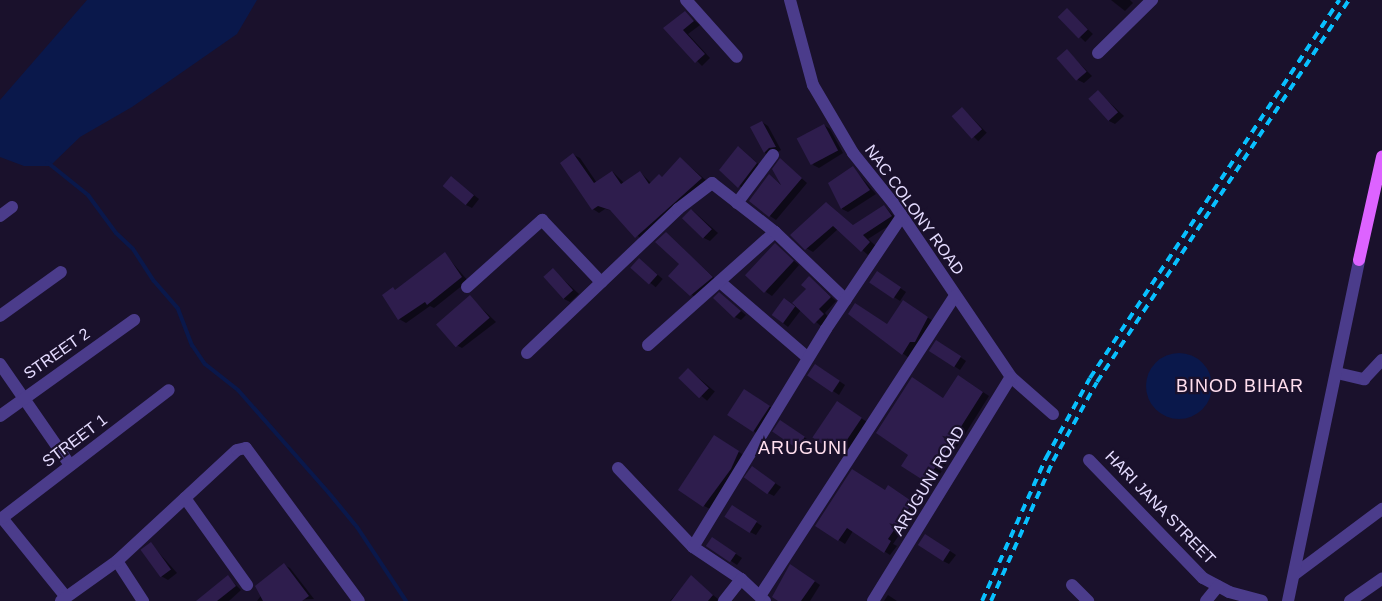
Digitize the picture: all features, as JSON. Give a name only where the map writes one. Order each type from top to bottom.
[{"type":"main road","points":[[1359,260],[1382,158]]},
{"type":"street","points":[[686,0],[737,57]]},
{"type":"street","name":"NAC COLONY ROAD","points":[[790,0],[813,85],[852,153],[902,216],[1011,377],[1053,414]]},
{"type":"street","points":[[1098,53],[1152,0]]},
{"type":"street","points":[[737,202],[773,156]]},
{"type":"street","points":[[526,353],[678,209],[712,183],[775,232],[846,300]]},
{"type":"street","points":[[0,216],[12,207]]},
{"type":"street","points":[[693,547],[808,358],[902,216]]},
{"type":"street","points":[[466,287],[542,220],[601,282]]},
{"type":"street","points":[[648,345],[775,232]]},
{"type":"street","points":[[1288,601],[1359,260]]},
{"type":"street","points":[[0,316],[61,272]]},
{"type":"street","points":[[720,282],[808,358]]},
{"type":"street","points":[[618,468],[693,547],[741,579],[763,599],[955,296]]},
{"type":"street","name":"STREET 2","points":[[0,416],[134,320]]},
{"type":"street","points":[[1337,373],[1364,379],[1382,360]]},
{"type":"street","points":[[0,364],[70,465]]},
{"type":"street","name":"ARUGUNI ROAD","points":[[873,601],[1011,377]]},
{"type":"street","name":"STREET 1","points":[[64,599],[2,518],[170,390]]},
{"type":"street","points":[[64,599],[117,561],[237,450],[246,448],[360,601]]},
{"type":"street","name":"HARI JANA STREET","points":[[1090,460],[1203,578],[1218,586],[1262,601]]},
{"type":"street","points":[[185,498],[247,585]]},
{"type":"street","points":[[1295,574],[1382,509]]},
{"type":"street","points":[[117,561],[142,601]]},
{"type":"street","points":[[724,601],[741,579]]},
{"type":"street","points":[[1350,601],[1382,579]]},
{"type":"street","points":[[1072,585],[1088,601]]},
{"type":"street","points":[[1206,601],[1218,586]]},
{"type":"shaded area","points":[[87,0],[257,0],[237,34],[132,107],[80,137],[50,166],[24,166],[0,157],[0,100]]},
{"type":"shaded area","points":[[1173,353],[1185,353],[1197,358],[1207,368],[1212,380],[1210,399],[1197,414],[1185,419],[1173,419],[1161,414],[1151,404],[1146,392],[1146,380],[1151,368],[1161,358]]},
{"type":"building","points":[[1067,8],[1088,30],[1078,39],[1058,17]]},
{"type":"building","points":[[685,11],[694,21],[683,30],[705,54],[695,63],[663,28]]},
{"type":"building","points":[[1067,49],[1087,72],[1076,81],[1056,58]]},
{"type":"building","points":[[1098,90],[1118,112],[1108,121],[1088,99]]},
{"type":"building","points":[[962,107],[982,129],[972,139],[952,116]]},
{"type":"building","points":[[762,121],[776,147],[769,148],[764,153],[750,127]]},
{"type":"building","points":[[824,124],[838,150],[811,165],[797,139]]},
{"type":"building","points":[[738,146],[757,163],[738,188],[719,170]]},
{"type":"building","points":[[573,153],[594,183],[612,171],[621,184],[640,171],[649,184],[659,174],[662,177],[680,157],[702,178],[635,238],[610,210],[598,206],[592,210],[560,163]]},
{"type":"building","points":[[780,158],[802,178],[769,217],[749,201],[769,174],[781,185],[772,169]]},
{"type":"building","points":[[853,166],[870,190],[841,209],[828,183]]},
{"type":"building","points":[[451,176],[474,195],[466,205],[443,186]]},
{"type":"building","points":[[826,202],[853,225],[884,205],[892,216],[863,235],[870,242],[861,252],[833,226],[805,250],[790,235]]},
{"type":"building","points":[[691,209],[712,229],[703,238],[682,218]]},
{"type":"building","points":[[666,232],[713,277],[690,296],[668,276],[679,264],[655,242]]},
{"type":"building","points":[[775,243],[794,261],[764,293],[745,275]]},
{"type":"building","points":[[445,252],[462,277],[427,305],[425,302],[398,320],[382,295],[393,287],[395,290]]},
{"type":"building","points":[[639,258],[658,275],[649,284],[630,268]]},
{"type":"building","points":[[553,268],[573,290],[563,299],[543,277]]},
{"type":"building","points":[[877,271],[901,287],[893,299],[869,283]]},
{"type":"building","points":[[809,276],[831,297],[819,309],[824,314],[814,324],[792,303],[806,289],[801,285]]},
{"type":"building","points":[[719,292],[741,311],[734,318],[713,298]]},
{"type":"building","points":[[470,295],[490,318],[456,347],[436,325]]},
{"type":"building","points":[[784,298],[795,306],[783,323],[772,315]]},
{"type":"building","points":[[903,300],[928,317],[915,342],[910,342],[902,355],[848,314],[855,303],[887,324]]},
{"type":"building","points":[[936,340],[961,356],[954,367],[929,351]]},
{"type":"building","points":[[815,364],[840,381],[832,392],[807,376]]},
{"type":"building","points":[[688,368],[709,388],[699,398],[678,378]]},
{"type":"building","points":[[958,375],[983,392],[926,482],[901,466],[908,455],[876,433],[912,377],[943,398]]},
{"type":"building","points":[[744,389],[770,406],[753,432],[727,415]]},
{"type":"building","points":[[837,401],[862,418],[837,454],[812,437]]},
{"type":"building","points":[[780,420],[805,437],[797,448],[772,432]]},
{"type":"building","points":[[714,435],[739,451],[731,469],[703,507],[678,490]]},
{"type":"building","points":[[752,466],[775,483],[767,494],[744,477]]},
{"type":"building","points":[[852,469],[885,490],[888,485],[913,502],[888,539],[891,541],[884,553],[847,528],[838,541],[815,526]]},
{"type":"building","points":[[732,505],[757,521],[750,533],[724,517]]},
{"type":"building","points":[[925,534],[950,550],[943,561],[918,545]]},
{"type":"building","points":[[712,537],[736,553],[730,562],[706,546]]},
{"type":"building","points":[[151,542],[171,570],[160,577],[140,550]]},
{"type":"building","points":[[284,563],[309,596],[302,601],[263,601],[255,586]]},
{"type":"building","points":[[790,564],[815,581],[801,601],[778,601],[772,597]]},
{"type":"building","points":[[228,575],[236,586],[217,601],[196,601]]},
{"type":"building","points":[[691,575],[713,595],[708,601],[671,601]]},
{"type":"waterway","points":[[47,162],[88,195],[116,233],[133,249],[154,281],[178,309],[192,345],[205,364],[238,390],[328,492],[357,527],[406,601]]},
{"type":"railway","points":[[982,601],[1046,458],[1090,378],[1339,0]]},
{"type":"railway","points":[[991,601],[1053,461],[1097,382],[1349,0]]},
{"type":"district","name":"BINOD BIHAR","points":[[1240,386]]},
{"type":"district","name":"ARUGUNI","points":[[803,448]]}]
